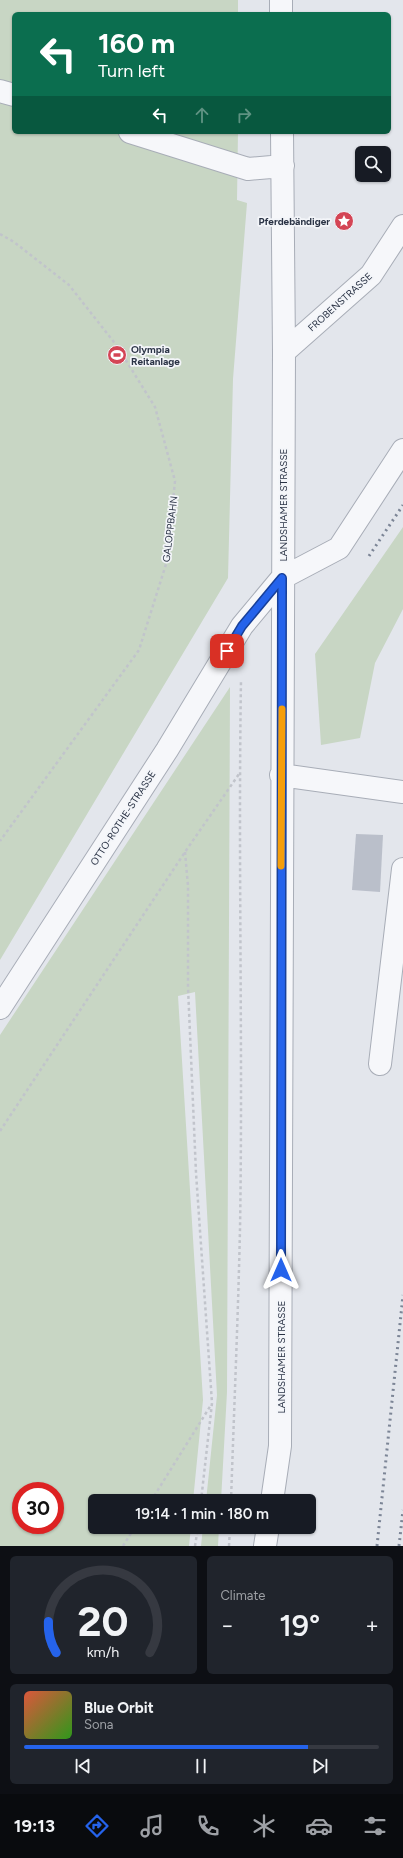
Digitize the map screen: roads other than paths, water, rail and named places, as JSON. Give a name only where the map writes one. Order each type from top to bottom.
[{"type":"street","points":[[281,0],[281,12]]},
{"type":"street","points":[[0,91],[12,94]]},
{"type":"street","points":[[136,134],[248,169],[283,166]]},
{"type":"street","name":"LANDSHAMER STRASSE","points":[[273,1494],[280,1446],[281,775],[284,352],[282,134]]},
{"type":"street","name":"FROBENSTRASSE","points":[[284,352],[371,275],[403,226]]},
{"type":"street","points":[[282,578],[339,548],[403,450]]},
{"type":"street","name":"OTTO-ROTHE-STRASSE","points":[[0,1008],[167,750],[242,626],[282,578]]},
{"type":"street","points":[[281,775],[403,792]]},
{"type":"street","points":[[380,1064],[403,869]]},
{"type":"street","points":[[265,1546],[267,1534]]},
{"type":"railway","points":[[369,556],[403,505]]},
{"type":"railway","points":[[377,1546],[403,1295]]},
{"type":"railway","points":[[399,1546],[403,1510]]},
{"type":"place","name":"Pferdebändiger","points":[[344,221]]},
{"type":"place","name":"Olympia Reitanlage","points":[[117,355]]}]
